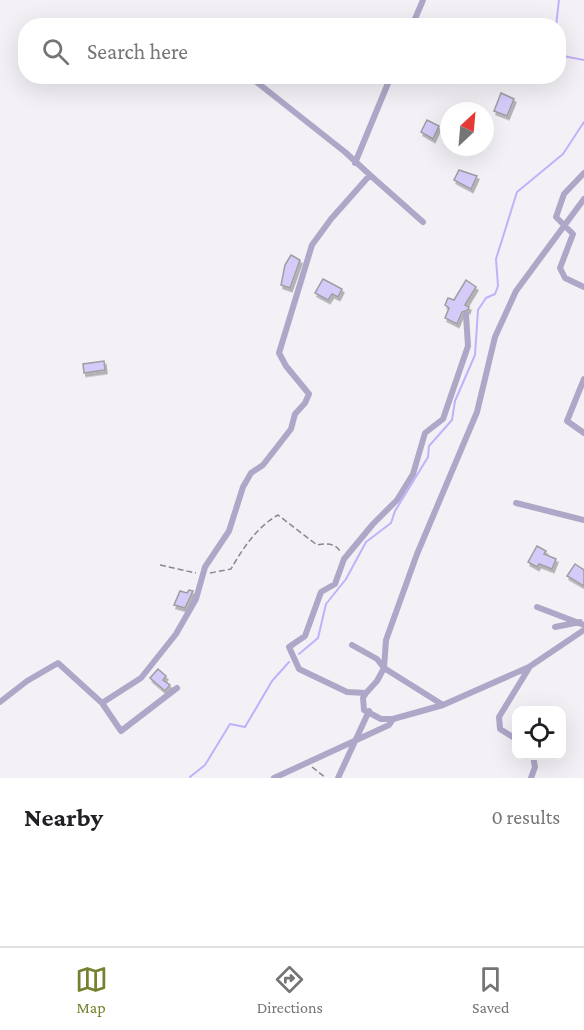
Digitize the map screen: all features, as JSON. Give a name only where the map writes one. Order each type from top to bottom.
[{"type":"street","points":[[415,18],[423,0]]},
{"type":"street","points":[[259,84],[345,152],[355,164],[423,222]]},
{"type":"street","points":[[355,164],[388,84]]},
{"type":"street","points":[[584,173],[564,194],[556,217],[573,234],[560,268],[565,278],[584,287]]},
{"type":"street","points":[[102,703],[141,678],[176,634],[196,599],[205,567],[230,531],[243,487],[251,473],[263,465],[279,446],[291,429],[295,414],[305,403],[309,394],[286,366],[279,353],[312,245],[331,219],[370,175]]},
{"type":"street","points":[[584,199],[516,291],[495,337],[477,412],[417,554],[386,640],[384,668],[363,698],[364,710],[381,719],[443,705],[529,667],[584,630]]},
{"type":"street","points":[[366,693],[347,692],[299,669],[289,647],[305,636],[321,592],[335,584],[345,559],[373,524],[397,500],[419,462],[425,433],[443,419],[468,346],[466,315]]},
{"type":"street","points":[[584,379],[567,421],[584,433]]},
{"type":"street","points":[[516,503],[584,520]]},
{"type":"street","points":[[537,607],[582,623]]},
{"type":"street","points":[[555,627],[582,623]]},
{"type":"street","points":[[352,645],[377,659],[384,668],[443,705]]},
{"type":"street","points":[[0,702],[27,681],[58,663],[102,703],[121,731],[177,688]]},
{"type":"street","points":[[512,736],[500,729],[499,717],[529,667]]},
{"type":"street","points":[[338,778],[369,711]]},
{"type":"street","points":[[274,778],[389,725],[393,718]]},
{"type":"street","points":[[531,778],[535,767],[534,760]]},
{"type":"path","points":[[160,565],[204,575],[231,569],[243,549],[266,522],[278,515],[317,545],[327,543],[338,548],[345,559]]},
{"type":"path","points":[[303,764],[312,767],[326,777]]},
{"type":"building","points":[[501,93],[514,99],[507,116],[494,111]]},
{"type":"building","points":[[427,120],[439,126],[433,139],[421,132]]},
{"type":"building","points":[[459,170],[477,176],[471,189],[454,180]]},
{"type":"building","points":[[291,255],[300,260],[290,288],[281,285],[285,265]]},
{"type":"building","points":[[323,279],[342,289],[338,297],[332,294],[328,300],[315,293]]},
{"type":"building","points":[[466,280],[476,287],[465,305],[469,307],[468,310],[462,312],[457,324],[445,318],[449,308],[445,305],[448,298],[454,300]]},
{"type":"building","points":[[104,361],[105,370],[84,373],[83,364]]},
{"type":"building","points":[[537,546],[546,551],[544,554],[556,559],[552,569],[539,564],[537,567],[528,562]]},
{"type":"building","points":[[575,564],[584,570],[584,586],[567,576]]},
{"type":"building","points":[[189,590],[193,591],[185,608],[174,605],[180,591],[187,593]]},
{"type":"building","points":[[158,669],[166,676],[163,680],[170,685],[165,691],[150,678]]},
{"type":"waterway","points":[[557,18],[559,0]]},
{"type":"waterway","points":[[566,57],[584,60]]},
{"type":"waterway","points":[[299,654],[318,638],[326,604],[346,579],[366,542],[391,523],[395,511],[428,457],[429,446],[452,420],[455,401],[475,355],[478,310],[486,298],[495,294],[498,286],[496,259],[517,192],[563,154],[584,122]]},
{"type":"waterway","points":[[190,777],[205,765],[230,724],[245,727],[272,681],[289,662]]}]
